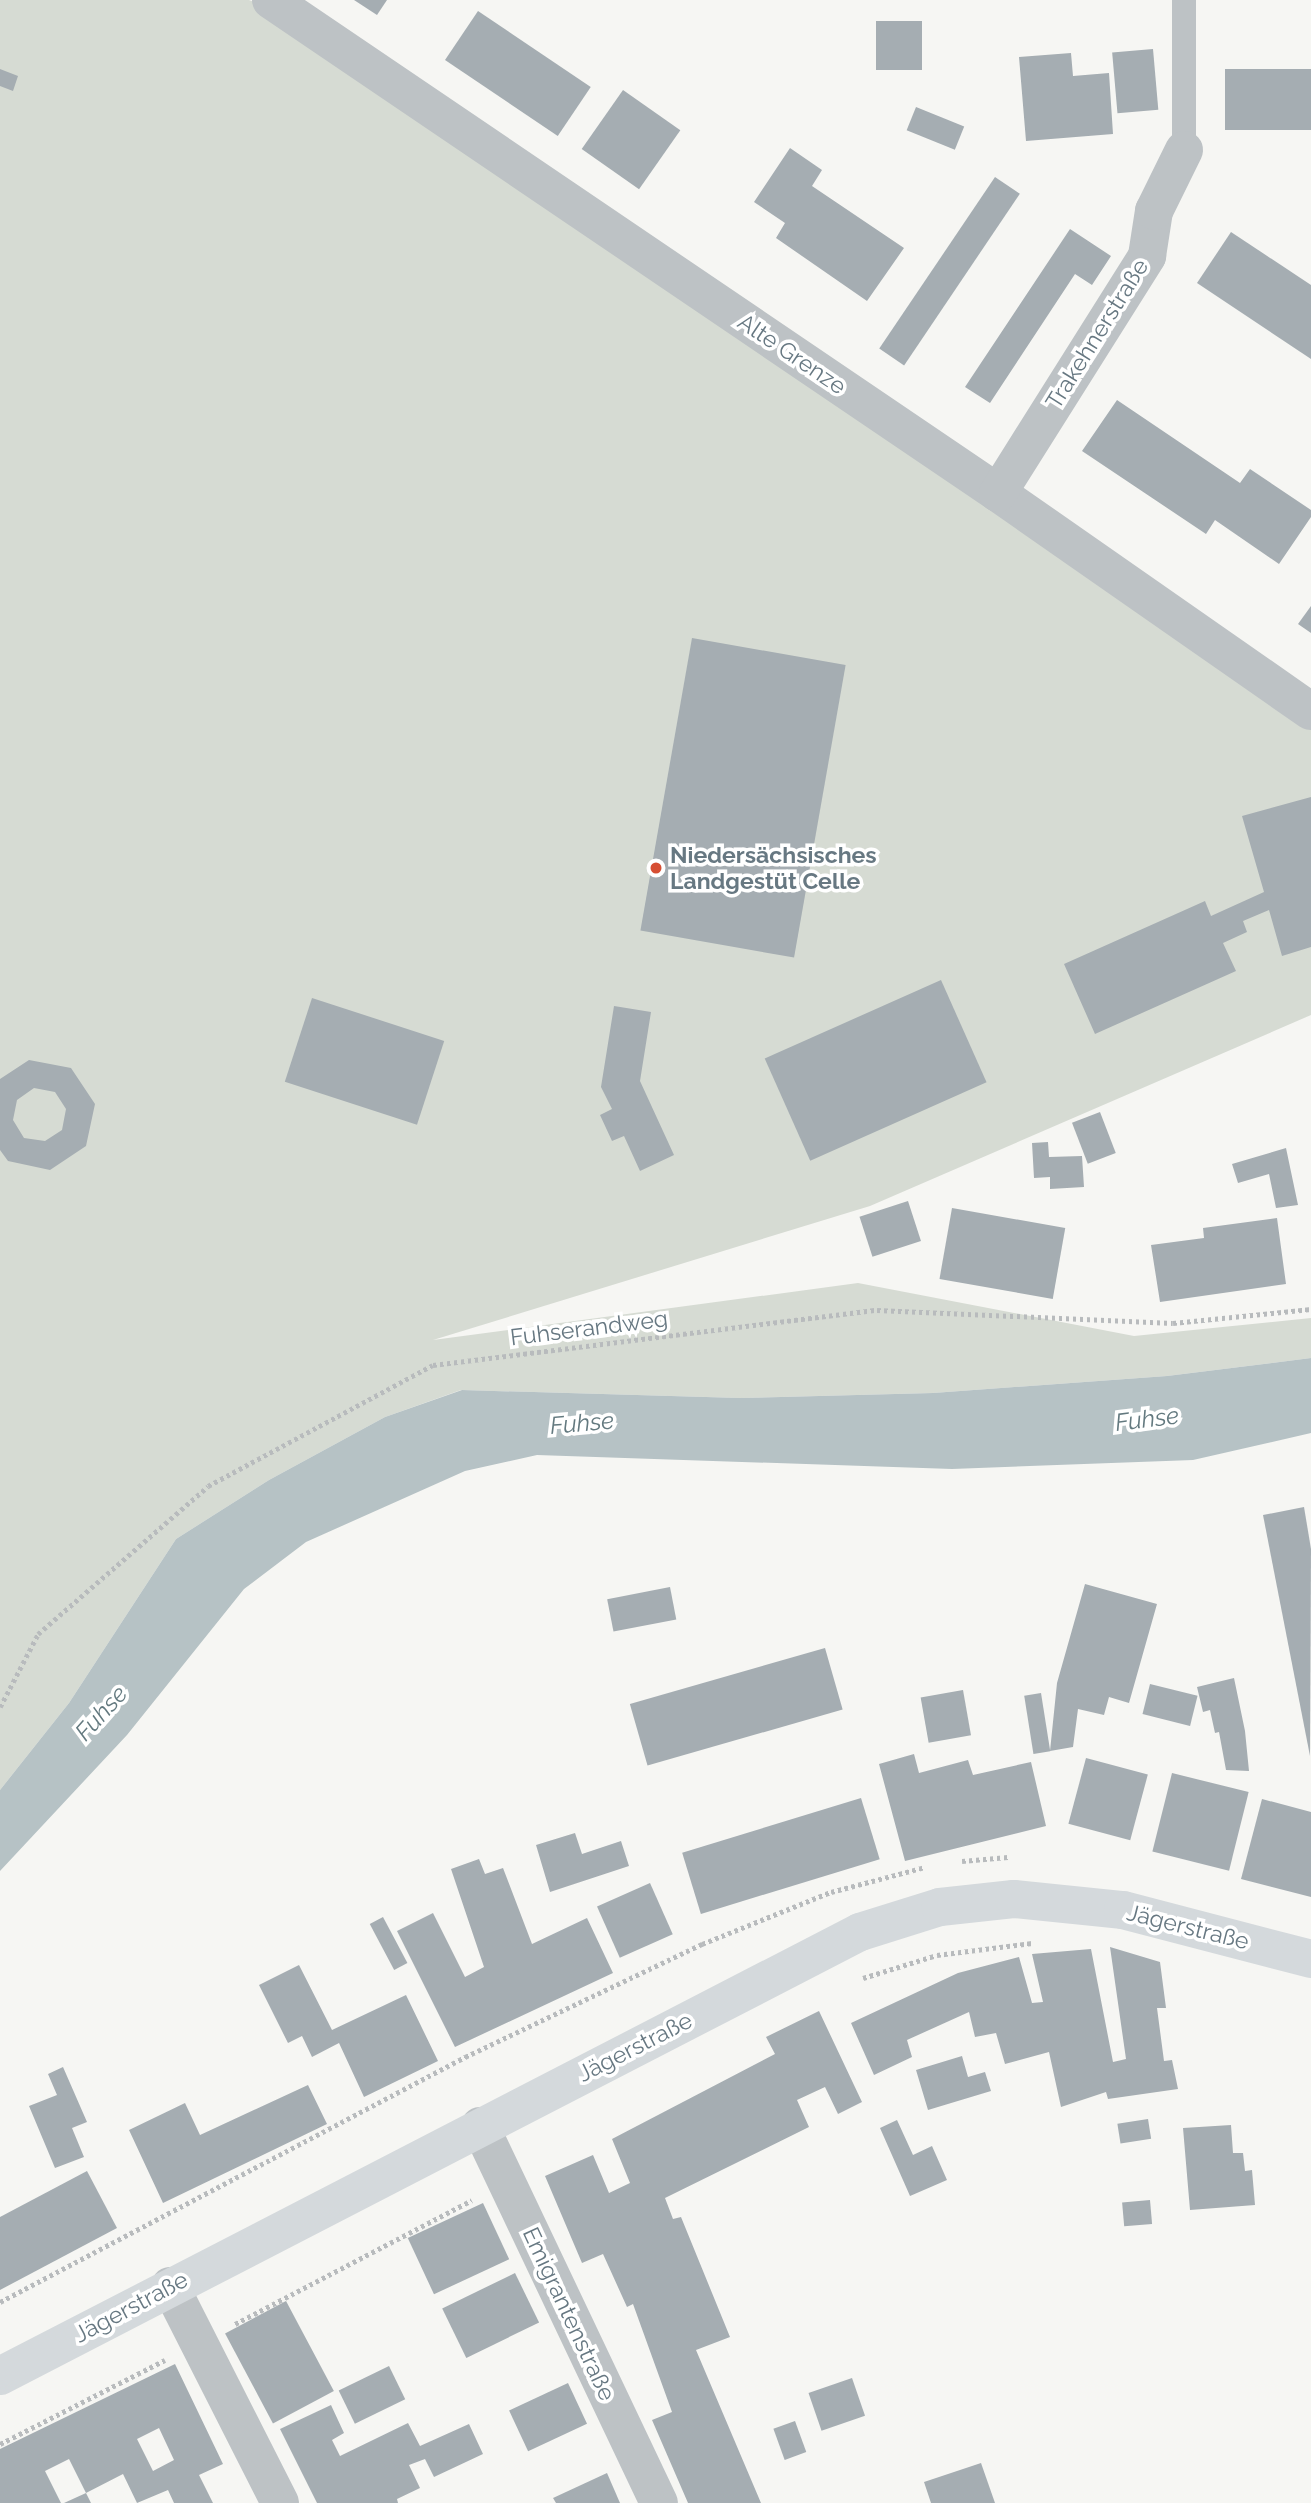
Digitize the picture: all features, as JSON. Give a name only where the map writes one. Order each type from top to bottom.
[{"type":"street","name":"Alte Grenze","points":[[271,0],[998,493],[1311,711]]},
{"type":"street","name":"Trakehnerstraße","points":[[998,493],[1147,256],[1154,211],[1184,150]]},
{"type":"street","name":"Jägerstraße","points":[[0,2376],[860,1932],[940,1907],[1014,1899],[1123,1910],[1311,1959]]},
{"type":"street","name":"Emigrantenstraße","points":[[480,2126],[659,2503]]},
{"type":"street","points":[[170,2286],[280,2503]]},
{"type":"lane","name":"Trakehnerstraße","points":[[1184,0],[1184,150]]},
{"type":"path","name":"Fuhserandweg","points":[[0,1707],[38,1634],[208,1486],[433,1366],[877,1310],[1172,1323],[1311,1309]]},
{"type":"path","points":[[956,1862],[1020,1858]]},
{"type":"path","points":[[0,2301],[465,2057],[702,1944],[831,1892],[929,1866]]},
{"type":"path","points":[[861,1979],[937,1955],[1045,1942]]},
{"type":"path","points":[[0,2444],[494,2189],[504,2176]]},
{"type":"shaded area","name":"Niedersächsisches Landgestüt Celle","points":[[0,0],[249,0],[265,6],[1311,721],[1311,1015],[870,1206],[433,1340],[858,1283],[1134,1336],[1311,1318],[1311,1358],[1167,1376],[933,1393],[740,1398],[461,1390],[385,1417],[269,1480],[176,1539],[69,1703],[0,1790]]},
{"type":"water","name":"Fuhse","points":[[1311,1358],[1311,1433],[1193,1460],[952,1469],[537,1455],[465,1471],[306,1542],[244,1589],[127,1735],[0,1871],[0,1790],[69,1703],[176,1539],[269,1480],[385,1417],[462,1390],[740,1398],[933,1393],[1167,1376]]},
{"type":"building","points":[[354,0],[387,0],[377,15]]},
{"type":"building","points":[[478,11],[591,87],[558,136],[445,60]]},
{"type":"building","points":[[876,21],[922,21],[922,70],[876,70]]},
{"type":"building","points":[[1153,49],[1158,110],[1117,113],[1112,53]]},
{"type":"building","points":[[1071,53],[1073,76],[1109,73],[1113,134],[1026,141],[1019,57]]},
{"type":"building","points":[[0,69],[18,76],[13,91],[0,86]]},
{"type":"building","points":[[1225,69],[1311,69],[1311,130],[1225,130]]},
{"type":"building","points":[[623,90],[680,130],[639,189],[582,149]]},
{"type":"building","points":[[916,107],[964,126],[955,150],[907,130]]},
{"type":"building","points":[[790,148],[822,170],[812,186],[904,248],[867,301],[776,238],[785,223],[754,202]]},
{"type":"building","points":[[995,177],[1020,194],[904,365],[879,349]]},
{"type":"building","points":[[1070,229],[1111,256],[1092,285],[1075,274],[990,403],[965,387]]},
{"type":"building","points":[[1231,232],[1311,285],[1311,359],[1197,283]]},
{"type":"building","points":[[1117,400],[1240,483],[1250,469],[1311,510],[1311,517],[1279,564],[1215,520],[1206,534],[1082,451]]},
{"type":"building","points":[[1311,606],[1311,633],[1298,624]]},
{"type":"building","points":[[692,638],[846,665],[794,958],[640,930]]},
{"type":"building","points":[[1311,797],[1311,947],[1282,956],[1269,910],[1243,921],[1247,932],[1223,943],[1236,971],[1095,1034],[1064,964],[1205,901],[1211,916],[1264,892],[1242,816]]},
{"type":"building","points":[[941,980],[987,1082],[810,1161],[765,1059]]},
{"type":"building","points":[[312,998],[444,1041],[417,1125],[285,1082]]},
{"type":"building","points":[[614,1006],[651,1012],[640,1081],[674,1155],[640,1171],[624,1136],[612,1141],[600,1115],[612,1109],[601,1087]]},
{"type":"building","points":[[29,1060],[71,1068],[95,1104],[86,1146],[50,1170],[8,1161],[0,1150],[0,1079]],"holes":[[[34,1088],[55,1092],[66,1109],[62,1130],[45,1141],[24,1138],[13,1120],[17,1100]]]},
{"type":"building","points":[[1100,1112],[1116,1153],[1088,1164],[1072,1123]]},
{"type":"building","points":[[1048,1142],[1049,1157],[1082,1156],[1084,1187],[1050,1189],[1050,1177],[1034,1178],[1032,1143]]},
{"type":"building","points":[[1286,1148],[1298,1205],[1276,1208],[1269,1174],[1238,1183],[1232,1164]]},
{"type":"building","points":[[908,1201],[921,1241],[872,1257],[859,1217]]},
{"type":"building","points":[[952,1208],[1065,1228],[1053,1299],[939,1279]]},
{"type":"building","points":[[1277,1218],[1286,1284],[1160,1302],[1151,1245],[1204,1238],[1203,1228]]},
{"type":"building","points":[[1304,1507],[1311,1549],[1310,1756],[1263,1515]]},
{"type":"building","points":[[1085,1584],[1157,1604],[1129,1703],[1109,1697],[1104,1715],[1078,1709],[1073,1747],[1050,1751],[1057,1683]]},
{"type":"building","points":[[670,1587],[676,1619],[613,1632],[607,1599]]},
{"type":"building","points":[[825,1648],[843,1710],[648,1765],[630,1704]]},
{"type":"building","points":[[1234,1678],[1245,1731],[1249,1771],[1226,1770],[1219,1732],[1215,1733],[1210,1710],[1203,1712],[1197,1687]]},
{"type":"building","points":[[1150,1684],[1198,1696],[1190,1726],[1143,1714]]},
{"type":"building","points":[[963,1690],[971,1735],[929,1743],[921,1697]]},
{"type":"building","points":[[1041,1693],[1050,1751],[1033,1754],[1024,1696]]},
{"type":"building","points":[[914,1754],[919,1773],[968,1760],[973,1775],[1031,1762],[1046,1826],[905,1861],[879,1764]]},
{"type":"building","points":[[1086,1758],[1148,1775],[1130,1840],[1068,1824]]},
{"type":"building","points":[[1172,1773],[1249,1792],[1229,1871],[1152,1852]]},
{"type":"building","points":[[861,1798],[880,1859],[701,1914],[682,1853]]},
{"type":"building","points":[[1262,1799],[1311,1812],[1311,1897],[1241,1879]]},
{"type":"building","points":[[575,1833],[582,1854],[621,1841],[629,1866],[550,1892],[536,1845]]},
{"type":"building","points":[[479,1859],[485,1874],[503,1868],[532,1944],[587,1918],[613,1973],[455,2047],[397,1931],[433,1913],[465,1977],[484,1967],[451,1869]]},
{"type":"building","points":[[650,1883],[673,1934],[620,1958],[597,1907]]},
{"type":"building","points":[[383,1917],[407,1963],[394,1970],[370,1924]]},
{"type":"building","points":[[1110,1947],[1160,1962],[1166,2008],[1157,2008],[1164,2061],[1172,2060],[1178,2089],[1108,2099],[1106,2092],[1061,2107],[1049,2052],[1005,2064],[996,2033],[975,2037],[969,2012],[907,2040],[912,2057],[874,2075],[851,2023],[958,1973],[1019,1957],[1032,2003],[1043,2002],[1032,1954],[1091,1949],[1113,2062],[1126,2059]]},
{"type":"building","points":[[299,1965],[332,2030],[406,1995],[438,2061],[364,2097],[339,2043],[312,2057],[302,2036],[288,2043],[259,1985]]},
{"type":"building","points":[[819,2011],[862,2102],[838,2114],[825,2087],[797,2100],[809,2127],[665,2198],[673,2219],[681,2217],[730,2337],[696,2350],[761,2503],[688,2503],[652,2420],[672,2412],[633,2304],[627,2307],[603,2254],[582,2263],[545,2176],[593,2155],[609,2193],[630,2183],[612,2139],[775,2054],[766,2037]]},
{"type":"building","points":[[962,2056],[968,2077],[985,2072],[991,2091],[928,2110],[916,2070]]},
{"type":"building","points":[[63,2067],[87,2122],[72,2128],[84,2157],[55,2168],[29,2106],[57,2095],[48,2074]]},
{"type":"building","points":[[308,2085],[327,2124],[163,2203],[129,2130],[185,2103],[200,2135]]},
{"type":"building","points":[[1148,2119],[1151,2139],[1121,2144],[1117,2124]]},
{"type":"building","points":[[897,2120],[913,2155],[932,2146],[947,2180],[910,2196],[880,2128]]},
{"type":"building","points":[[1231,2125],[1233,2153],[1243,2153],[1245,2171],[1252,2170],[1255,2205],[1190,2210],[1183,2128]]},
{"type":"building","points":[[87,2171],[117,2228],[0,2290],[0,2217]]},
{"type":"building","points":[[1150,2200],[1152,2224],[1124,2226],[1122,2202]]},
{"type":"building","points":[[483,2203],[509,2259],[434,2294],[408,2238]]},
{"type":"building","points":[[515,2273],[539,2322],[466,2358],[442,2309]]},
{"type":"building","points":[[286,2301],[334,2391],[273,2423],[225,2333]]},
{"type":"building","points":[[175,2364],[223,2464],[199,2475],[213,2503],[174,2503],[168,2490],[137,2503],[123,2474],[86,2493],[69,2459],[45,2471],[61,2503],[0,2503],[0,2449]],"holes":[[[159,2428],[174,2460],[153,2471],[137,2439]]]},
{"type":"building","points":[[389,2366],[405,2399],[355,2424],[339,2391]]},
{"type":"building","points":[[852,2378],[865,2416],[822,2431],[809,2393]]},
{"type":"building","points":[[568,2383],[587,2424],[528,2451],[509,2410]]},
{"type":"building","points":[[331,2405],[344,2433],[332,2440],[340,2456],[408,2423],[420,2446],[469,2424],[483,2454],[434,2477],[425,2459],[409,2465],[420,2488],[397,2499],[398,2503],[317,2503],[280,2429]]},
{"type":"building","points":[[795,2421],[806,2452],[785,2460],[773,2429]]},
{"type":"building","points":[[981,2463],[995,2503],[931,2503],[924,2482]]},
{"type":"building","points":[[607,2473],[620,2503],[556,2503],[553,2498]]},
{"type":"building","points":[[86,2493],[91,2503],[64,2503]]},
{"type":"place","name":"Niedersächsisches Landgestüt Celle","points":[[656,868]]}]
